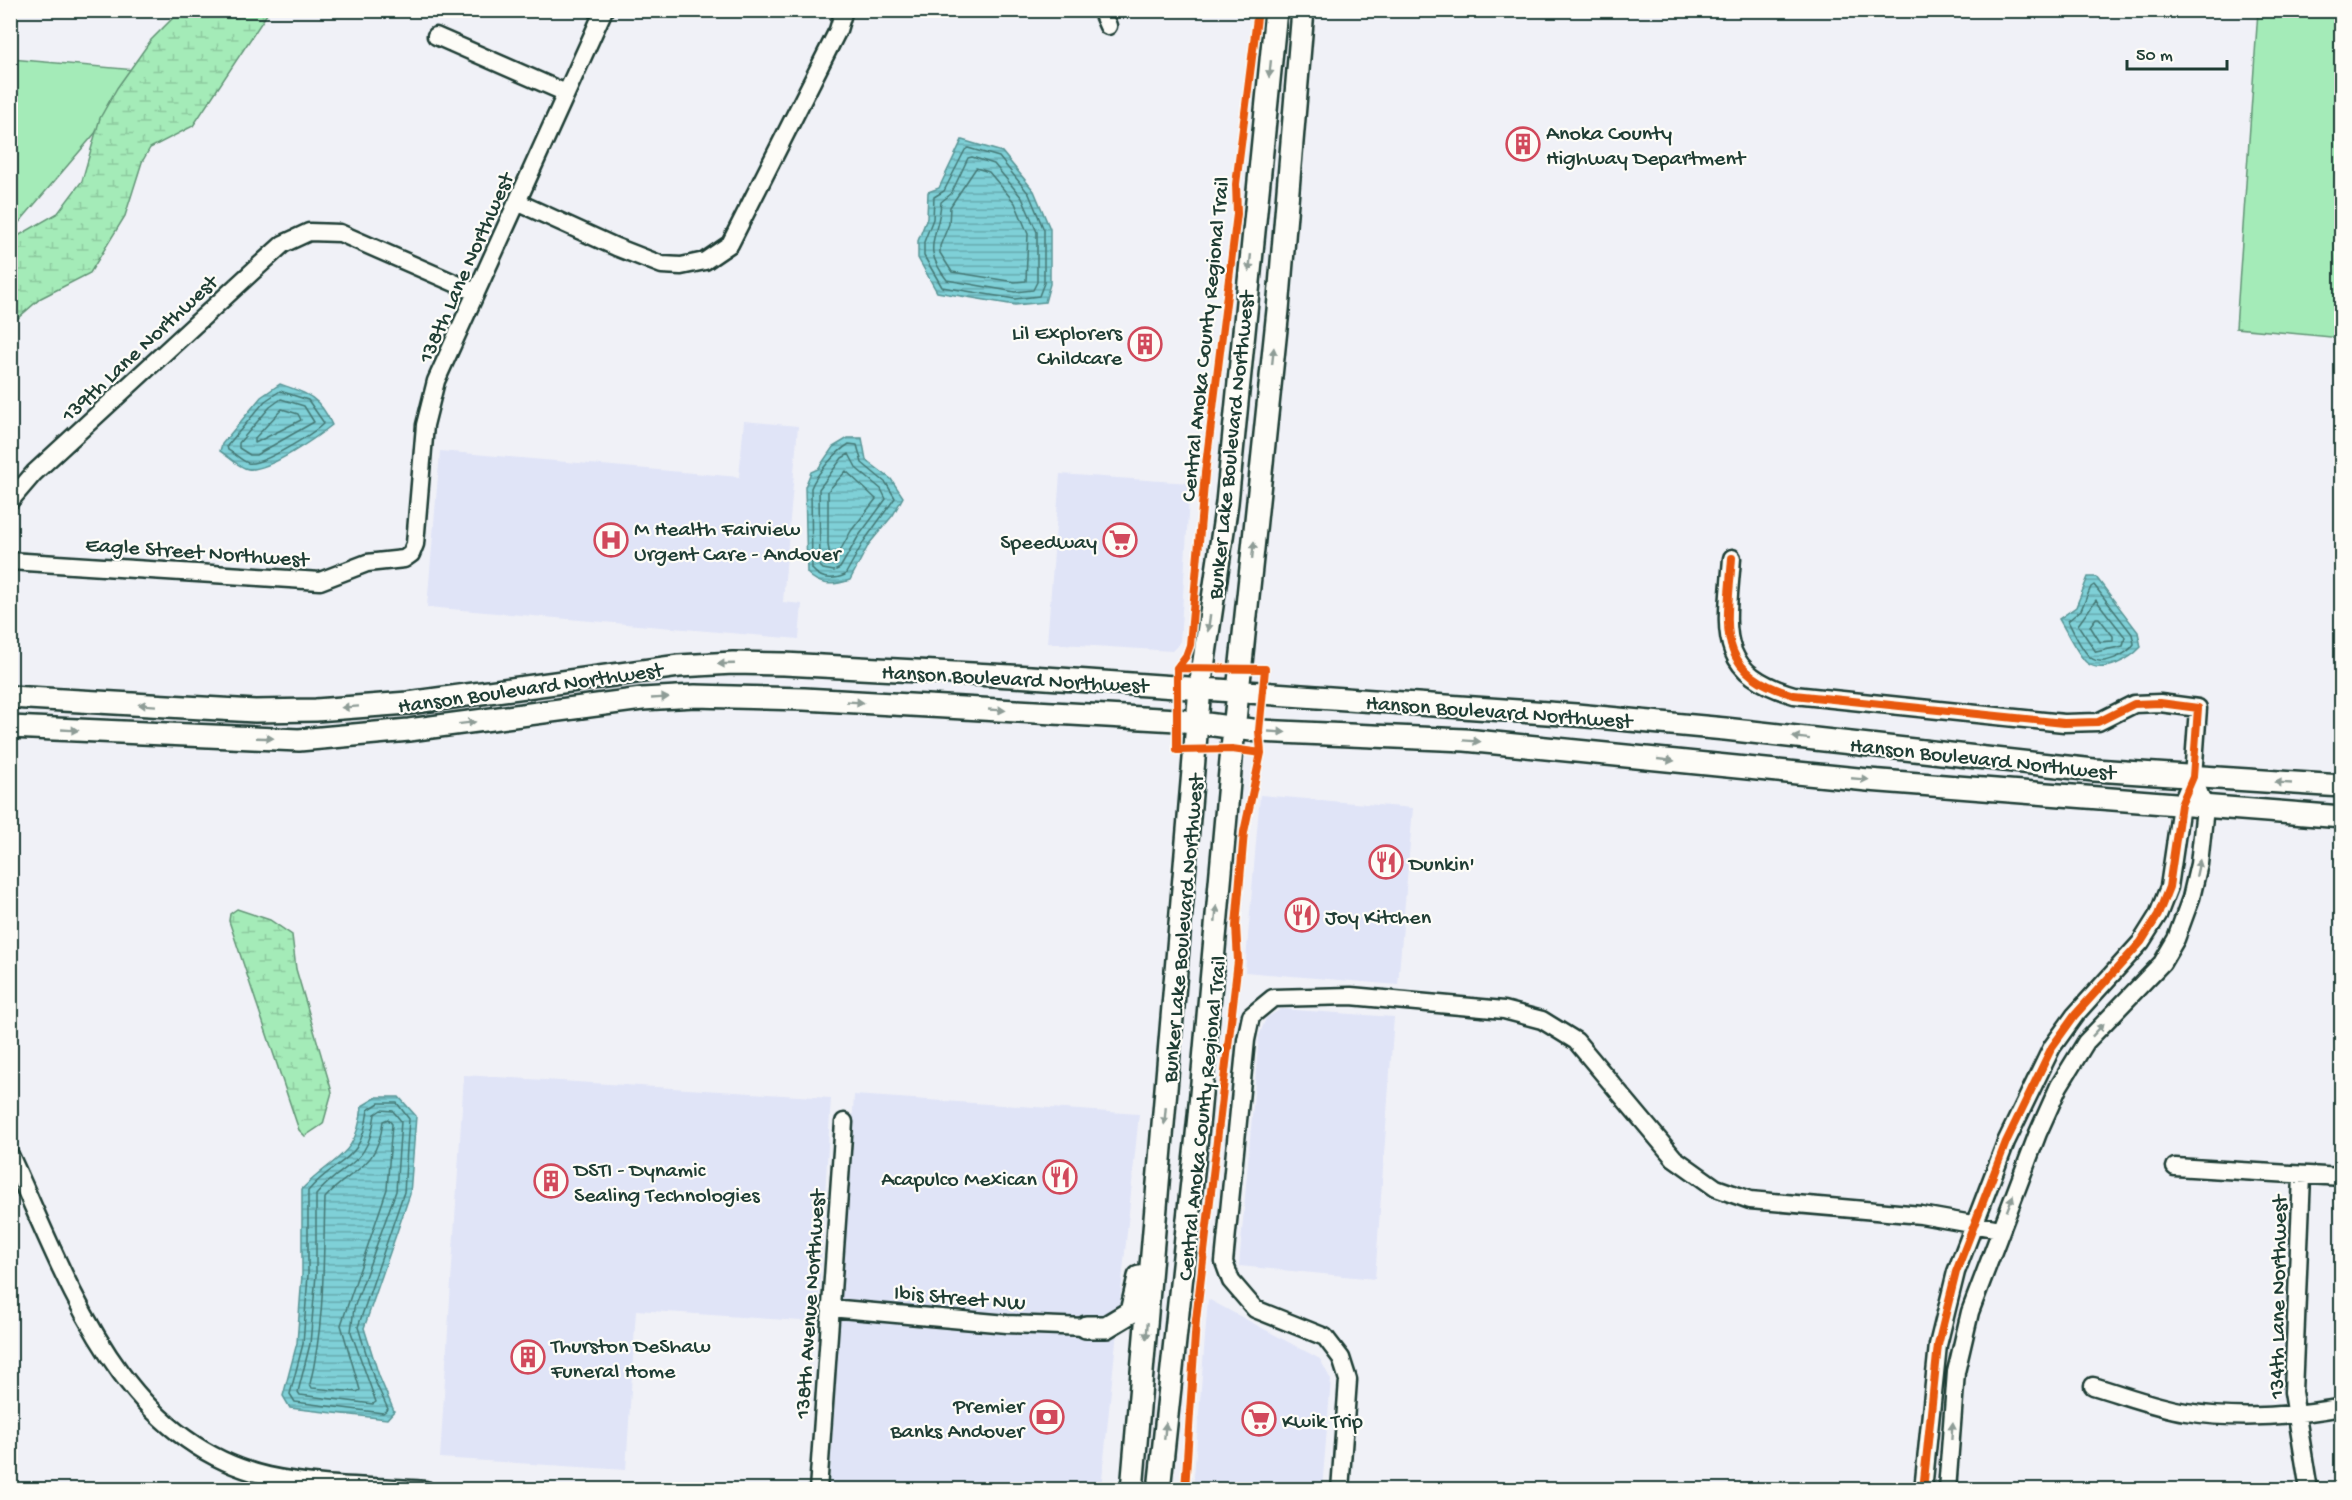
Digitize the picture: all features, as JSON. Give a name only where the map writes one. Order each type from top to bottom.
[{"type":"main road","name":"Bunker Lake Boulevard Northwest","points":[[1132,1490],[1200,688],[1227,503],[1276,10]]},
{"type":"main road","name":"Bunker Lake Boulevard Northwest","points":[[1160,1490],[1199,1116],[1234,729],[1278,310],[1303,10]]},
{"type":"main road","name":"Hanson Boulevard Northwest","points":[[10,697],[255,711],[316,710],[408,703],[679,666],[733,663],[1031,677],[1635,720],[2094,770],[2342,786]]},
{"type":"main road","name":"Hanson Boulevard Northwest","points":[[10,727],[299,740],[409,730],[642,699],[695,696],[804,699],[1198,723],[1234,729],[1465,740],[1868,780],[2342,817]]},
{"type":"main road","points":[[1086,1327],[1112,1324],[1131,1312],[1135,1304],[1147,1215],[1159,1179]]},
{"type":"street","name":"138th Lane Northwest","points":[[411,554],[415,544],[430,402],[475,292],[604,10]]},
{"type":"street","points":[[517,202],[616,247],[662,265],[681,266],[705,261],[730,244],[750,208],[838,30],[844,10]]},
{"type":"street","points":[[436,36],[566,93]]},
{"type":"street","name":"139th Lane Northwest","points":[[10,501],[34,473],[283,244],[309,232],[340,233],[475,292]]},
{"type":"street","name":"Eagle Street Northwest","points":[[10,561],[320,581],[367,562],[396,561],[411,554]]},
{"type":"street","points":[[1732,558],[1727,625],[1729,646],[1748,675],[1770,688],[1794,695],[2064,723],[2098,722],[2134,704],[2160,703],[2198,708],[2193,777],[2181,805],[2169,886],[2158,915],[2141,942],[2075,1015],[2052,1047],[2006,1142],[1956,1272],[1938,1345],[1923,1490]]},
{"type":"street","points":[[1947,1490],[1956,1372],[1970,1312],[2000,1229],[2059,1086],[2086,1042],[2162,963],[2176,939],[2199,864],[2205,808],[2193,777]]},
{"type":"street","points":[[1340,1490],[1348,1380],[1341,1358],[1325,1337],[1255,1309],[1231,1281],[1224,1262],[1246,1040],[1251,1016],[1273,998],[1351,996],[1504,1010],[1542,1020],[1576,1041],[1674,1158],[1716,1188],[1750,1200],[1921,1215],[2000,1229]]},
{"type":"street","name":"138th Avenue Northwest","points":[[818,1490],[844,1122]]},
{"type":"street","points":[[10,1155],[84,1316],[132,1389],[176,1431],[203,1449],[264,1482],[297,1481],[426,1490]]},
{"type":"street","points":[[2175,1167],[2342,1177]]},
{"type":"street","name":"134th Lane Northwest","points":[[2302,1176],[2293,1392],[2309,1490]]},
{"type":"street","name":"Ibis Street NW","points":[[830,1308],[1007,1324],[1086,1327]]},
{"type":"street","points":[[2093,1386],[2184,1412],[2234,1418],[2297,1414],[2342,1407]]},
{"type":"shaded area","name":"M Health Fairview Urgent Care - Andover","points":[[744,421],[798,426],[783,602],[802,604],[799,639],[427,607],[440,451],[739,477]]},
{"type":"shaded area","points":[[1060,474],[1190,483],[1180,643],[1172,651],[1047,643]]},
{"type":"shaded area","points":[[1260,795],[1413,808],[1398,985],[1245,972]]},
{"type":"shaded area","points":[[1281,1009],[1394,1017],[1375,1279],[1239,1266],[1259,1036],[1266,1018]]},
{"type":"shaded area","points":[[464,1075],[831,1098],[817,1322],[636,1310],[626,1470],[440,1458]]},
{"type":"shaded area","points":[[854,1095],[1139,1114],[1101,1489],[842,1490],[829,1485]]},
{"type":"shaded area","points":[[1208,1299],[1320,1359],[1331,1380],[1322,1489],[1193,1489]]},
{"type":"green space","points":[[201,11],[269,11],[193,126],[150,148],[142,162],[125,216],[90,273],[41,298],[11,324],[11,240],[58,213],[82,181],[100,118],[117,88],[151,40],[175,16]]},
{"type":"green space","points":[[2258,11],[2341,11],[2341,338],[2236,328]]},
{"type":"green space","points":[[11,59],[148,71],[11,232]]},
{"type":"green space","points":[[237,909],[270,920],[292,935],[296,969],[332,1092],[323,1124],[305,1136],[299,1130],[229,921],[230,914]]},
{"type":"water","points":[[962,140],[1002,152],[1034,191],[1050,229],[1050,284],[1045,302],[1015,305],[937,292],[918,258],[918,241],[927,218],[928,192],[939,188]]},
{"type":"water","points":[[280,384],[312,397],[323,408],[332,425],[279,460],[257,468],[245,468],[220,451],[222,444],[261,397]]},
{"type":"water","points":[[848,438],[862,438],[866,460],[891,479],[903,497],[893,515],[869,544],[850,580],[827,584],[807,573],[805,487],[811,472],[818,469],[833,447]]},
{"type":"water","points":[[2088,577],[2096,577],[2138,632],[2141,647],[2116,664],[2101,667],[2093,666],[2083,660],[2059,619],[2076,607]]},
{"type":"water","points":[[377,1097],[399,1097],[416,1116],[410,1194],[364,1328],[379,1376],[394,1411],[387,1419],[290,1408],[283,1396],[297,1343],[302,1275],[302,1189],[350,1146],[359,1123],[362,1106]]},
{"type":"cycle path","name":"Central Anoka County Regional Trail","points":[[1177,668],[1186,656],[1190,645],[1205,473],[1237,214],[1236,184],[1258,10]]},
{"type":"cycle path","points":[[1732,558],[1728,626],[1737,660],[1749,674],[1768,685],[1794,695],[2064,723],[2098,722],[2134,704],[2160,703],[2198,708],[2193,777],[2181,805],[2169,887],[2158,915],[2141,942],[2075,1015],[2052,1047],[2006,1142],[1956,1272],[1938,1345],[1923,1490]]},
{"type":"cycle path","name":"Central Anoka County Regional Trail","points":[[1177,668],[1265,669],[1259,731],[1261,753],[1244,832],[1236,926],[1238,961],[1196,1320],[1185,1490]]},
{"type":"cycle path","points":[[1177,668],[1177,750],[1232,749],[1261,753]]},
{"type":"place","name":"Anoka County Highway Department","points":[[1523,144]]},
{"type":"place","name":"Lil Explorers Childcare","points":[[1145,344]]},
{"type":"place","name":"M Health Fairview Urgent Care - Andover","points":[[611,540]]},
{"type":"place","name":"Speedway","points":[[1120,540]]},
{"type":"place","name":"Dunkin'","points":[[1386,862]]},
{"type":"place","name":"Joy Kitchen","points":[[1302,915]]},
{"type":"place","name":"Acapulco Mexican","points":[[1060,1177]]},
{"type":"place","name":"DSTI - Dynamic Sealing Technologies","points":[[551,1181]]},
{"type":"place","name":"Thurston DeShaw Funeral Home","points":[[528,1357]]},
{"type":"place","name":"Premier Banks Andover","points":[[1047,1417]]},
{"type":"place","name":"Kwik Trip","points":[[1259,1419]]}]
